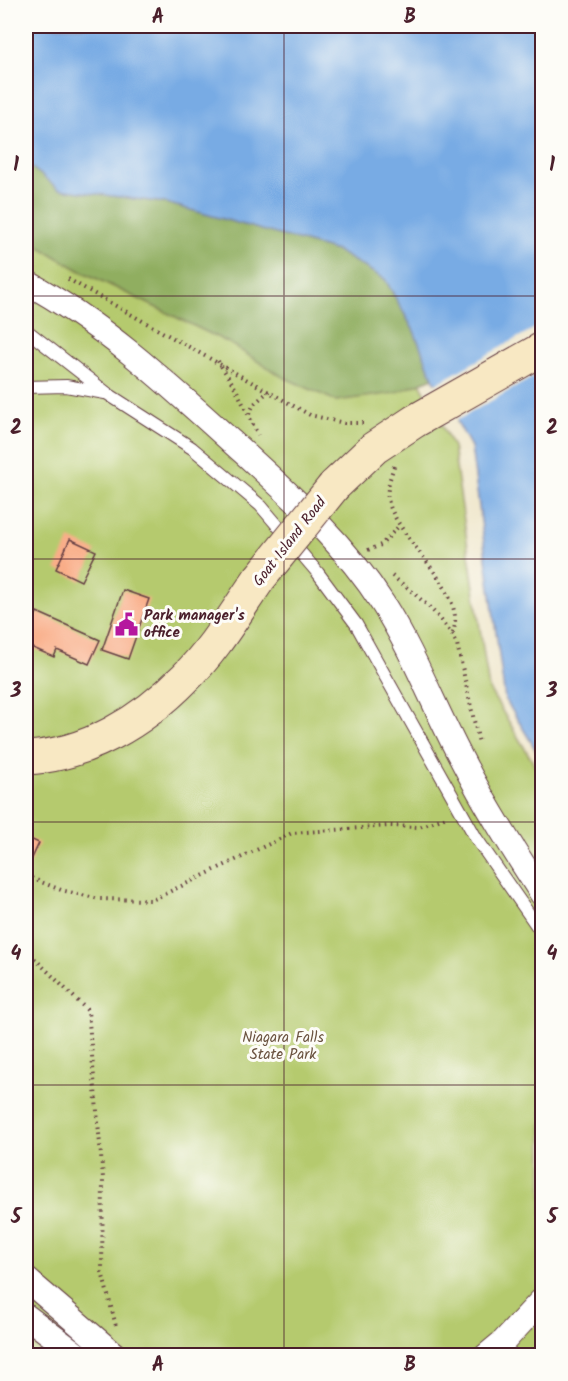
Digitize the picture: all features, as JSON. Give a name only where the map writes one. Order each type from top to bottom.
[{"type":"street","points":[[26,282],[90,322],[158,375],[290,494],[330,533],[359,567],[407,644],[461,758],[504,835],[543,894]]},
{"type":"street","name":"Goat Island Road","points":[[26,758],[81,747],[122,729],[156,704],[186,677],[259,579],[334,486],[374,448],[415,421],[543,349]]},
{"type":"street","points":[[26,1279],[118,1346]]},
{"type":"street","points":[[486,1356],[504,1341],[543,1300]]},
{"type":"street","points":[[26,1316],[79,1356]]},
{"type":"lane","points":[[26,330],[108,394],[192,448],[261,506],[311,564],[356,624],[461,812],[543,933]]},
{"type":"lane","points":[[26,387],[66,386],[108,394]]},
{"type":"path","points":[[67,278],[310,414],[344,423],[376,420]]},
{"type":"path","points":[[218,361],[262,442]]},
{"type":"path","points":[[249,415],[254,404],[269,391]]},
{"type":"path","points":[[395,462],[387,497],[399,526],[440,579],[453,610],[455,627],[452,634]]},
{"type":"path","points":[[361,552],[381,545],[399,526]]},
{"type":"path","points":[[26,876],[61,890],[99,899],[152,900],[292,833],[389,826],[420,827],[461,812]]},
{"type":"path","points":[[26,950],[88,1011],[103,1178],[102,1272],[118,1346]]},
{"type":"green space","points":[[26,163],[59,189],[166,203],[337,251],[385,279],[414,331],[433,378],[395,393],[336,401],[281,376],[229,343],[79,270],[26,239]]},
{"type":"green space","name":"Niagara Falls State Park","points":[[26,176],[379,302],[453,447],[489,689],[542,777],[542,1355],[26,1355]]},
{"type":"water","points":[[26,26],[542,26],[542,760],[505,699],[471,447],[433,378],[414,331],[385,279],[337,251],[166,203],[59,189],[26,163]]},
{"type":"pier","points":[[542,324],[542,372],[454,422],[434,385]]},
{"type":"building","points":[[70,539],[96,551],[81,581],[56,569]]},
{"type":"building","name":"Park manager's office","points":[[123,590],[149,599],[128,659],[102,650]]},
{"type":"building","points":[[37,612],[100,640],[89,664],[57,650],[54,657],[26,645],[26,638]]},
{"type":"building","points":[[26,837],[39,843],[28,867],[26,866]]},
{"type":"place","name":"Park manager's office","points":[[126,625]]}]
